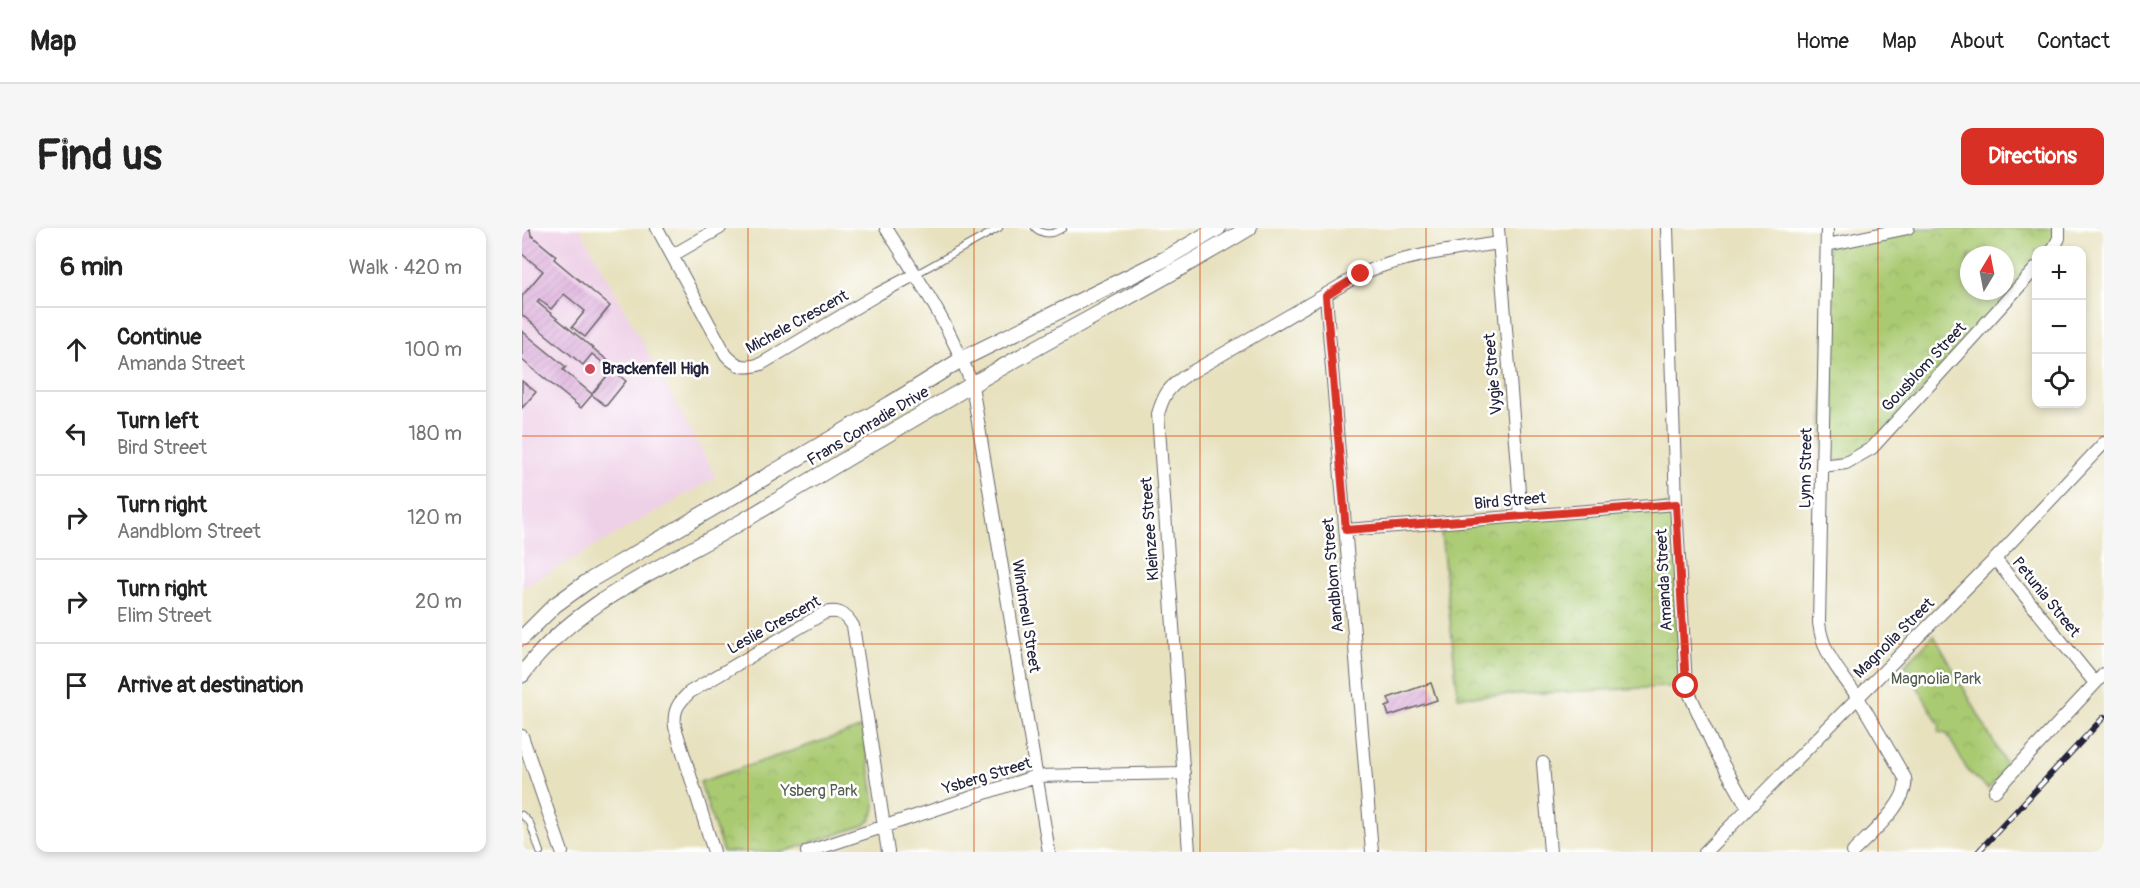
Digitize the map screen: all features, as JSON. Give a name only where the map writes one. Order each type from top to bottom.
[{"type":"street","name":"Michele Crescent","points":[[657,228],[726,355],[734,363],[749,368],[761,364],[916,274]]},
{"type":"street","points":[[673,255],[720,228]]},
{"type":"street","name":"Windmeul Street","points":[[886,228],[916,274],[962,359],[972,385],[1049,852]]},
{"type":"street","name":"Frans Conradie Drive","points":[[522,638],[555,605],[587,582],[890,404],[962,359],[1166,259],[1218,228]]},
{"type":"street","name":"Frans Conradie Drive","points":[[522,675],[538,655],[583,614],[631,583],[734,526],[972,385],[1178,271],[1249,228]]},
{"type":"street","name":"Vygie Street","points":[[1498,228],[1521,517]]},
{"type":"street","name":"Amanda Street","points":[[1667,228],[1676,504],[1686,686],[1716,752],[1748,808]]},
{"type":"street","name":"Lynn Street","points":[[1827,228],[1821,638],[1825,650],[1858,698],[1905,778],[1906,786],[1898,805],[1853,852]]},
{"type":"street","points":[[1827,245],[1908,228]]},
{"type":"street","points":[[2055,246],[2059,238],[2059,228]]},
{"type":"street","name":"Kleinzee Street","points":[[1190,852],[1158,414],[1167,390],[1175,382],[1374,268],[1441,252],[1499,243]]},
{"type":"street","name":"Gousblom Street","points":[[1822,466],[1846,463],[1872,448],[2032,273]]},
{"type":"street","name":"Aandblom Street","points":[[1326,296],[1372,852]]},
{"type":"street","name":"Magnolia Street","points":[[1705,852],[1995,559],[2104,443]]},
{"type":"street","name":"Bird Street","points":[[1346,530],[1676,504]]},
{"type":"street","name":"Petunia Street","points":[[1995,559],[2100,678]]},
{"type":"street","name":"Leslie Crescent","points":[[714,852],[675,727],[675,710],[680,701],[690,692],[824,613],[833,611],[845,615],[853,626],[888,852]]},
{"type":"street","points":[[1995,790],[2100,678]]},
{"type":"street","points":[[522,736],[562,852]]},
{"type":"street","points":[[1543,763],[1550,852]]},
{"type":"street","name":"Ysberg Street","points":[[807,852],[1036,776],[1184,773]]},
{"type":"lane","points":[[916,274],[999,228]]},
{"type":"lane","points":[[1035,228],[1046,234],[1063,228]]},
{"type":"lane","points":[[522,815],[530,823],[540,852]]},
{"type":"shaded area","name":"Brackenfell High","points":[[522,228],[580,228],[716,477],[522,588]]},
{"type":"green space","points":[[1908,228],[2055,228],[2057,236],[2051,246],[2032,246],[2032,269],[2014,289],[2014,246],[1960,246],[1960,300],[2004,300],[1869,449],[1848,460],[1822,463],[1827,245]]},
{"type":"green space","points":[[1676,504],[1686,686],[1458,697],[1440,523]]},
{"type":"green space","name":"Magnolia Park","points":[[1934,635],[2008,768],[1988,789],[1968,771],[1947,734],[1938,732],[1940,726],[1905,665]]},
{"type":"green space","name":"Ysberg Park","points":[[863,727],[875,803],[873,815],[865,825],[783,852],[723,852],[700,782]]},
{"type":"building","points":[[522,228],[530,229],[531,235],[556,256],[554,259],[610,306],[585,337],[572,327],[585,311],[564,294],[551,309],[539,299],[537,302],[618,369],[615,372],[626,381],[606,406],[592,395],[581,408],[522,360],[522,331],[566,367],[563,370],[592,394],[612,370],[592,354],[583,365],[522,315],[522,296],[543,271],[522,254]]},
{"type":"building","points":[[522,381],[536,392],[522,408]]},
{"type":"building","points":[[1431,683],[1437,700],[1389,716],[1386,707],[1391,705],[1388,698]]},
{"type":"railway","points":[[1978,852],[2104,717]]},
{"type":"place","name":"Brackenfell High","points":[[590,369]]},
{"type":"route","points":[[1361,274],[1326,296],[1346,530],[1676,504],[1686,686]]}]
